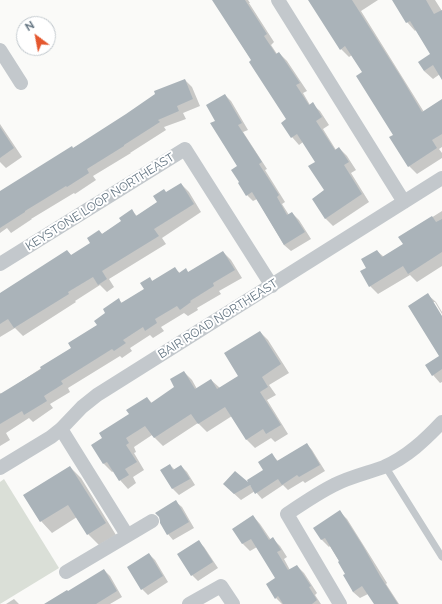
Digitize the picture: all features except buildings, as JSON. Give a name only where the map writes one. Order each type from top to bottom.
[{"type":"street","points":[[278,0],[404,202]]},
{"type":"street","points":[[0,50],[21,83]]},
{"type":"street","name":"KEYSTONE LOOP NORTHEAST","points":[[0,264],[185,149],[272,286]]},
{"type":"street","name":"BAIR ROAD NORTHEAST","points":[[0,468],[51,437],[61,429],[82,407],[97,395],[442,178]]},
{"type":"street","points":[[340,604],[286,514],[335,484],[385,466],[402,458],[422,442],[442,422]]},
{"type":"street","points":[[61,429],[128,535]]},
{"type":"street","points":[[66,572],[152,521]]},
{"type":"street","points":[[190,604],[221,586],[233,604]]},
{"type":"lane","points":[[385,466],[442,557]]},
{"type":"shaded area","points":[[4,479],[59,568],[0,604],[0,482]]}]
